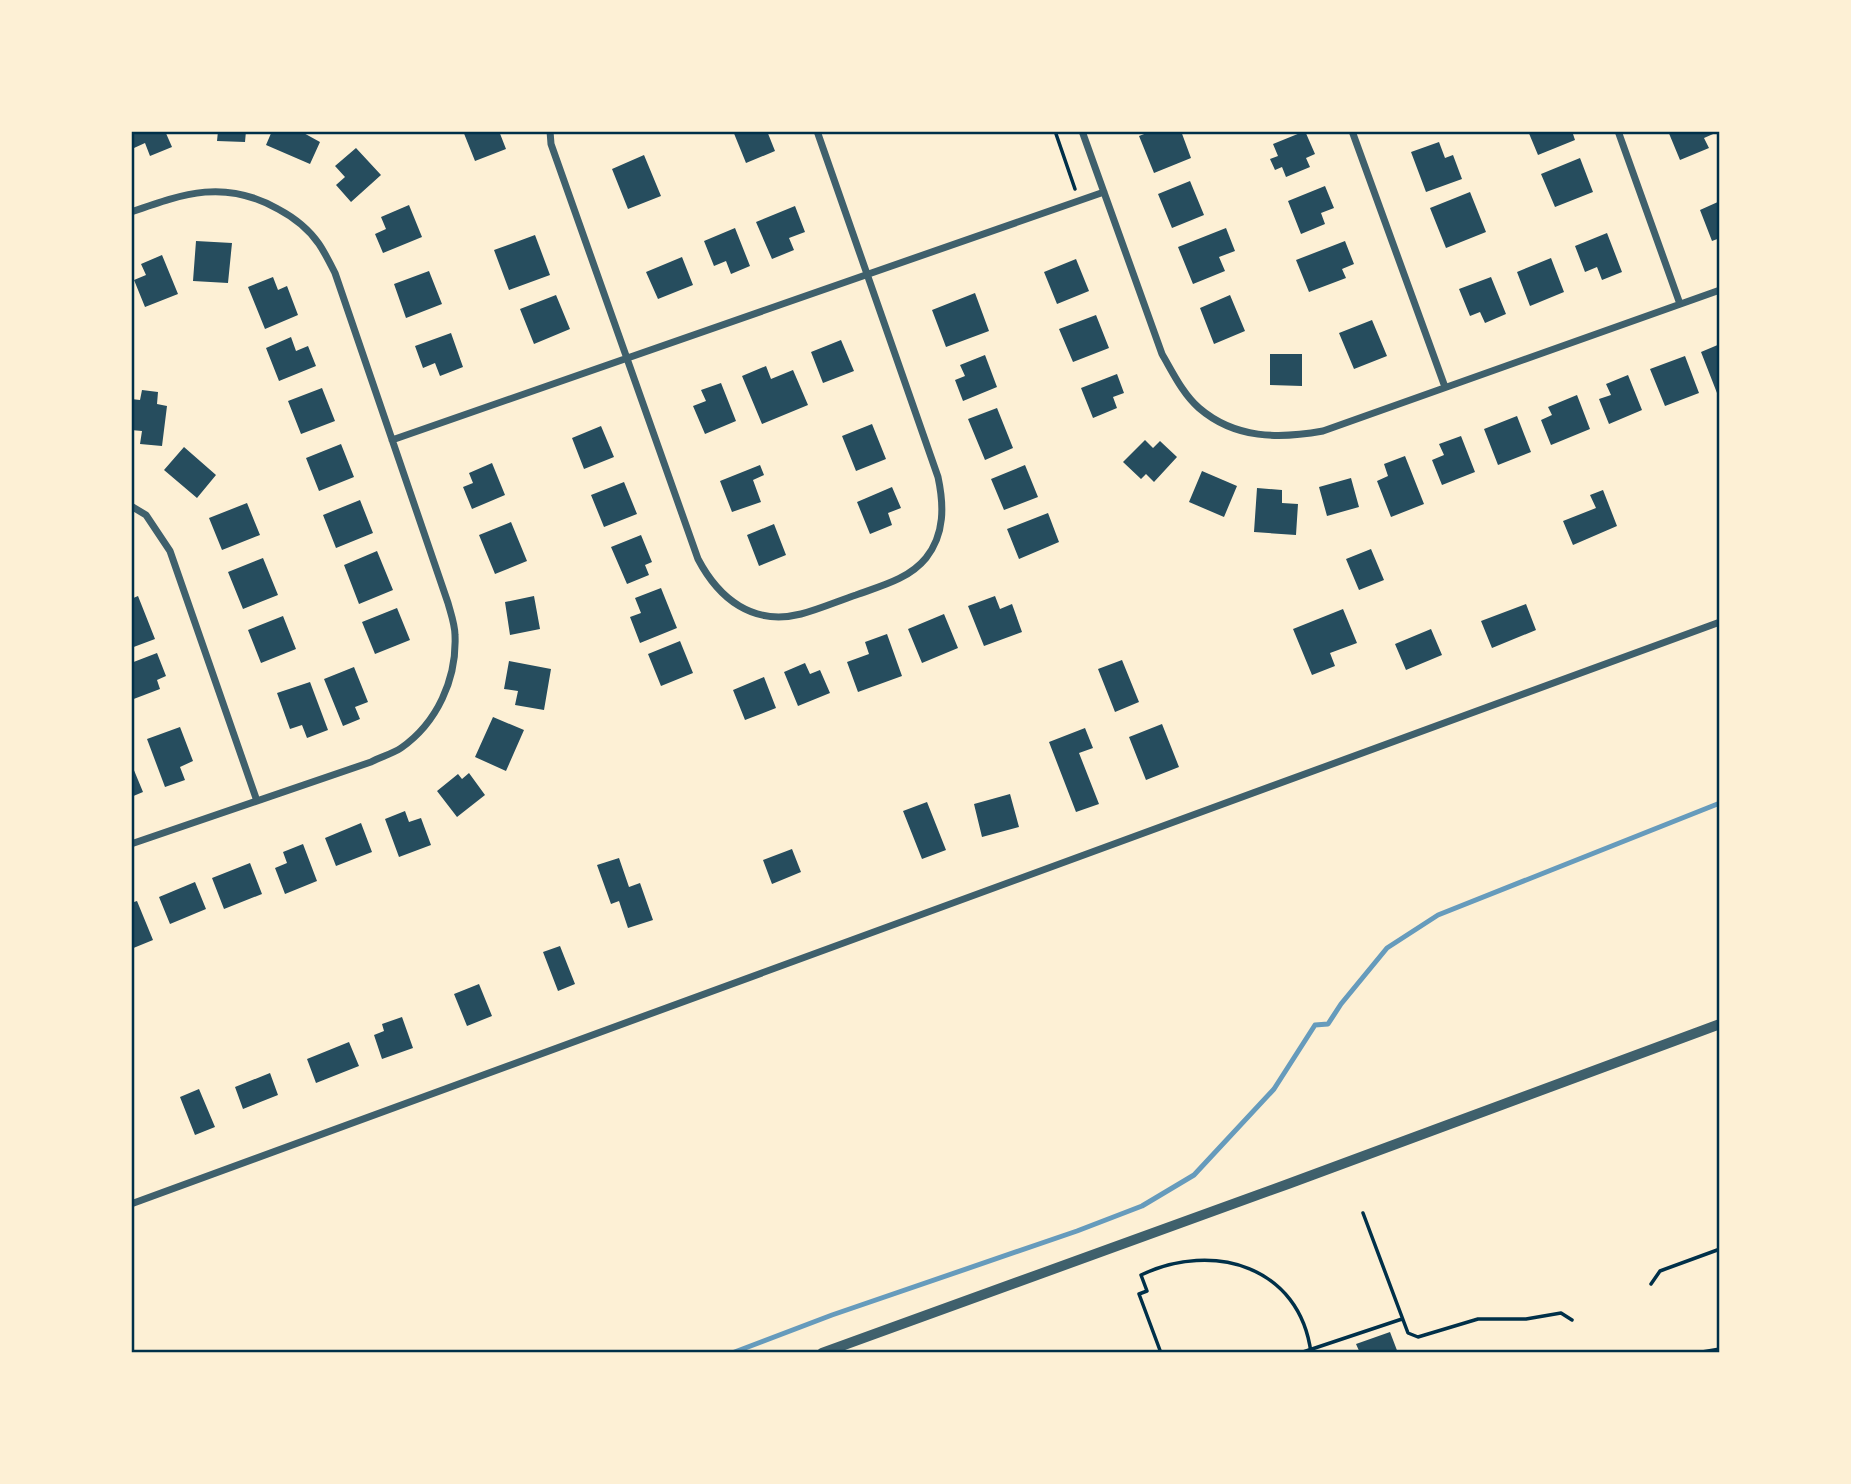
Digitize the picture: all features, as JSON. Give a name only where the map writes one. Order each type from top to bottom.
[{"type":"street","points":[[550,131],[551,144],[698,559],[708,579],[722,595],[740,607],[781,617],[800,614],[892,582],[910,573],[926,558],[937,540],[942,520],[943,500],[939,477],[817,131]]},
{"type":"street","points":[[1082,131],[1162,354],[1179,383],[1199,408],[1227,426],[1258,436],[1289,437],[1323,431],[1720,290]]},
{"type":"street","points":[[1353,131],[1445,387]]},
{"type":"street","points":[[1618,131],[1680,304]]},
{"type":"street","points":[[131,212],[174,197],[208,191],[239,192],[270,204],[298,220],[319,244],[335,273],[448,603],[456,634],[453,668],[444,698],[425,726],[400,748],[371,762],[131,844]]},
{"type":"street","points":[[392,440],[1104,192]]},
{"type":"street","points":[[131,506],[146,515],[170,551],[257,801]]},
{"type":"street","points":[[131,1204],[1720,622]]},
{"type":"street","points":[[822,1353],[1720,1024]]},
{"type":"path","points":[[1055,131],[1079,200]]},
{"type":"path","points":[[1363,1213],[1408,1333],[1418,1337],[1478,1319],[1526,1319],[1561,1313],[1573,1320]]},
{"type":"path","points":[[1651,1284],[1660,1271],[1720,1249]]},
{"type":"path","points":[[1161,1353],[1139,1294],[1147,1291],[1141,1275],[1162,1265],[1212,1259],[1239,1264],[1266,1277],[1276,1286],[1300,1314],[1311,1351]]},
{"type":"path","points":[[1300,1353],[1402,1319]]},
{"type":"path","points":[[1696,1353],[1720,1349]]},
{"type":"building","points":[[131,131],[165,131],[172,147],[150,156],[145,143],[134,148]]},
{"type":"building","points":[[218,131],[246,131],[245,142],[217,141]]},
{"type":"building","points":[[272,131],[300,131],[320,142],[310,164],[266,145]]},
{"type":"building","points":[[463,131],[499,131],[506,149],[475,161]]},
{"type":"building","points":[[733,131],[767,131],[775,151],[746,163]]},
{"type":"building","points":[[1152,131],[1181,131],[1191,158],[1154,173],[1139,136]]},
{"type":"building","points":[[1305,131],[1315,154],[1306,158],[1310,167],[1286,177],[1282,167],[1275,170],[1270,159],[1278,156],[1273,144]]},
{"type":"building","points":[[1528,131],[1572,131],[1575,140],[1538,155]]},
{"type":"building","points":[[1668,131],[1720,131],[1704,138],[1709,148],[1680,160]]},
{"type":"building","points":[[1439,142],[1445,158],[1453,155],[1462,179],[1426,192],[1411,152]]},
{"type":"building","points":[[356,148],[381,175],[351,202],[336,185],[345,177],[335,166]]},
{"type":"building","points":[[644,155],[661,196],[628,209],[612,169]]},
{"type":"building","points":[[1580,158],[1593,192],[1555,207],[1541,174]]},
{"type":"building","points":[[1190,181],[1204,215],[1172,228],[1158,194]]},
{"type":"building","points":[[1325,186],[1334,208],[1321,213],[1325,224],[1301,234],[1288,201]]},
{"type":"building","points":[[1470,192],[1486,232],[1446,248],[1430,208]]},
{"type":"building","points":[[1720,201],[1720,238],[1712,241],[1700,210]]},
{"type":"building","points":[[409,205],[422,237],[383,253],[375,234],[386,229],[381,217]]},
{"type":"building","points":[[795,206],[805,232],[789,238],[794,250],[772,259],[756,222]]},
{"type":"building","points":[[735,228],[750,266],[731,274],[726,261],[714,266],[704,241]]},
{"type":"building","points":[[1226,228],[1235,251],[1219,257],[1225,271],[1193,284],[1178,247]]},
{"type":"building","points":[[1607,233],[1622,272],[1602,280],[1597,267],[1585,272],[1575,246]]},
{"type":"building","points":[[535,235],[550,275],[509,290],[494,250]]},
{"type":"building","points":[[196,241],[232,243],[228,283],[193,281]]},
{"type":"building","points":[[1345,241],[1354,264],[1342,269],[1346,278],[1309,292],[1296,260]]},
{"type":"building","points":[[162,255],[178,294],[145,307],[134,280],[146,275],[141,264]]},
{"type":"building","points":[[682,257],[693,285],[658,299],[646,272]]},
{"type":"building","points":[[1551,258],[1564,292],[1530,306],[1517,272]]},
{"type":"building","points":[[1076,259],[1089,291],[1057,304],[1044,272]]},
{"type":"building","points":[[429,271],[442,304],[406,318],[394,284]]},
{"type":"building","points":[[273,277],[278,290],[287,286],[298,315],[265,329],[248,287]]},
{"type":"building","points":[[1491,277],[1506,314],[1485,323],[1480,312],[1470,316],[1459,289]]},
{"type":"building","points":[[975,293],[989,331],[946,347],[932,310]]},
{"type":"building","points":[[556,295],[570,329],[534,344],[520,309]]},
{"type":"building","points":[[1230,295],[1245,331],[1214,344],[1200,308]]},
{"type":"building","points":[[1096,315],[1109,348],[1073,362],[1059,329]]},
{"type":"building","points":[[1372,320],[1387,356],[1354,369],[1339,333]]},
{"type":"building","points":[[451,333],[463,367],[440,376],[435,363],[423,368],[415,346]]},
{"type":"building","points":[[291,337],[296,351],[308,346],[316,366],[279,381],[266,348]]},
{"type":"building","points":[[841,340],[854,371],[823,383],[811,352]]},
{"type":"building","points":[[1720,344],[1720,392],[1717,393],[1701,352]]},
{"type":"building","points":[[1270,354],[1302,354],[1302,386],[1270,385]]},
{"type":"building","points":[[985,355],[997,387],[963,401],[955,380],[965,376],[960,365]]},
{"type":"building","points":[[1685,356],[1699,393],[1665,406],[1650,369]]},
{"type":"building","points":[[766,366],[771,379],[793,370],[808,405],[762,424],[742,376]]},
{"type":"building","points":[[1117,374],[1124,393],[1113,397],[1117,408],[1093,418],[1081,388]]},
{"type":"building","points":[[1628,375],[1642,410],[1609,424],[1599,399],[1611,395],[1606,384]]},
{"type":"building","points":[[721,383],[736,421],[705,434],[693,406],[706,401],[701,390]]},
{"type":"building","points":[[322,388],[335,421],[301,434],[288,401]]},
{"type":"building","points":[[142,390],[158,392],[157,404],[167,406],[162,446],[140,444],[142,431],[131,430],[131,399],[140,400]]},
{"type":"building","points":[[1577,395],[1590,429],[1551,445],[1541,420],[1552,415],[1548,407]]},
{"type":"building","points":[[997,408],[1013,448],[985,460],[968,419]]},
{"type":"building","points":[[1517,416],[1531,452],[1498,465],[1484,429]]},
{"type":"building","points":[[872,424],[886,459],[856,471],[842,436]]},
{"type":"building","points":[[601,426],[614,457],[584,469],[572,438]]},
{"type":"building","points":[[1461,436],[1475,472],[1442,485],[1432,460],[1444,455],[1439,444]]},
{"type":"building","points":[[1145,440],[1153,448],[1160,441],[1177,457],[1154,482],[1146,474],[1141,479],[1123,462]]},
{"type":"building","points":[[341,444],[354,477],[319,491],[306,458]]},
{"type":"building","points":[[184,447],[216,475],[197,498],[164,470]]},
{"type":"building","points":[[1405,456],[1424,504],[1391,517],[1377,481],[1388,476],[1384,464]]},
{"type":"building","points":[[492,463],[505,495],[472,509],[463,487],[473,483],[469,473]]},
{"type":"building","points":[[760,465],[764,475],[753,480],[761,502],[732,512],[720,481]]},
{"type":"building","points":[[1025,465],[1038,497],[1004,510],[991,479]]},
{"type":"building","points":[[1202,471],[1237,486],[1224,517],[1189,502]]},
{"type":"building","points":[[1351,478],[1359,507],[1327,516],[1319,487]]},
{"type":"building","points":[[624,482],[637,514],[604,527],[591,495]]},
{"type":"building","points":[[892,487],[901,508],[888,513],[892,525],[870,534],[857,502]]},
{"type":"building","points":[[1257,488],[1282,490],[1282,503],[1298,504],[1296,535],[1254,532]]},
{"type":"building","points":[[1603,490],[1617,526],[1573,545],[1563,521],[1596,508],[1590,495]]},
{"type":"building","points":[[360,500],[373,533],[336,548],[323,515]]},
{"type":"building","points":[[247,503],[260,535],[222,550],[209,518]]},
{"type":"building","points":[[1048,513],[1059,542],[1019,559],[1007,529]]},
{"type":"building","points":[[511,522],[527,561],[495,574],[479,535]]},
{"type":"building","points":[[774,524],[786,555],[759,566],[747,535]]},
{"type":"building","points":[[641,535],[652,562],[645,565],[649,575],[627,584],[611,547]]},
{"type":"building","points":[[1371,549],[1384,580],[1359,590],[1346,559]]},
{"type":"building","points":[[377,551],[393,590],[359,604],[344,565]]},
{"type":"building","points":[[263,558],[278,595],[243,609],[228,572]]},
{"type":"building","points":[[661,588],[677,628],[640,643],[630,617],[641,613],[635,598]]},
{"type":"building","points":[[138,596],[155,639],[131,648],[131,599]]},
{"type":"building","points":[[534,596],[540,629],[510,635],[505,602]]},
{"type":"building","points":[[995,596],[1000,609],[1012,604],[1022,632],[984,646],[968,606]]},
{"type":"building","points":[[1526,604],[1536,630],[1492,648],[1481,621]]},
{"type":"building","points":[[397,608],[410,640],[375,654],[362,622]]},
{"type":"building","points":[[1343,609],[1357,643],[1330,653],[1335,666],[1312,675],[1293,629]]},
{"type":"building","points":[[944,614],[958,648],[922,663],[908,629]]},
{"type":"building","points":[[283,616],[296,649],[261,663],[248,630]]},
{"type":"building","points":[[1431,629],[1442,655],[1406,670],[1395,644]]},
{"type":"building","points":[[887,634],[902,676],[858,692],[847,662],[869,654],[865,642]]},
{"type":"building","points":[[680,641],[693,673],[661,686],[648,654]]},
{"type":"building","points":[[157,653],[166,676],[157,680],[160,689],[131,700],[131,663]]},
{"type":"building","points":[[1122,660],[1139,702],[1115,712],[1098,669]]},
{"type":"building","points":[[509,661],[551,669],[544,710],[515,705],[518,691],[504,689]]},
{"type":"building","points":[[805,663],[810,674],[820,670],[830,693],[798,706],[784,672]]},
{"type":"building","points":[[354,667],[368,702],[355,707],[360,719],[343,726],[324,679]]},
{"type":"building","points":[[764,677],[776,708],[745,720],[733,690]]},
{"type":"building","points":[[310,682],[328,730],[307,738],[302,725],[290,729],[277,693]]},
{"type":"building","points":[[493,717],[524,730],[506,771],[475,757]]},
{"type":"building","points":[[1162,724],[1179,767],[1146,780],[1129,737]]},
{"type":"building","points":[[180,727],[193,761],[180,767],[185,780],[165,787],[147,739]]},
{"type":"building","points":[[1085,728],[1093,748],[1079,753],[1099,804],[1076,812],[1049,742]]},
{"type":"building","points":[[131,763],[143,792],[131,797]]},
{"type":"building","points":[[469,773],[485,795],[457,817],[437,791],[458,774],[462,779]]},
{"type":"building","points":[[1010,794],[1019,827],[982,837],[974,804]]},
{"type":"building","points":[[927,802],[946,850],[922,859],[903,811]]},
{"type":"building","points":[[405,811],[409,822],[421,818],[431,845],[399,857],[385,819]]},
{"type":"building","points":[[361,823],[372,852],[336,866],[325,838]]},
{"type":"building","points":[[303,844],[317,881],[285,894],[275,868],[287,863],[283,852]]},
{"type":"building","points":[[792,849],[801,872],[772,884],[763,860]]},
{"type":"building","points":[[619,858],[629,887],[640,883],[653,920],[628,928],[619,901],[611,904],[597,865]]},
{"type":"building","points":[[250,863],[262,894],[224,909],[212,878]]},
{"type":"building","points":[[195,882],[206,909],[170,924],[159,897]]},
{"type":"building","points":[[137,901],[153,940],[131,949],[131,903]]},
{"type":"building","points":[[560,946],[575,984],[558,991],[543,952]]},
{"type":"building","points":[[479,984],[492,1016],[467,1026],[454,994]]},
{"type":"building","points":[[402,1017],[413,1048],[382,1059],[374,1035],[384,1031],[382,1024]]},
{"type":"building","points":[[349,1042],[359,1066],[316,1083],[307,1059]]},
{"type":"building","points":[[270,1073],[278,1095],[243,1109],[235,1087]]},
{"type":"building","points":[[199,1089],[215,1127],[195,1135],[180,1097]]},
{"type":"building","points":[[1390,1332],[1398,1353],[1360,1353],[1356,1344]]},
{"type":"waterway","points":[[732,1353],[1142,1206],[1194,1175],[1274,1089],[1315,1025],[1328,1024],[1387,948],[1438,915],[1720,803]]}]
